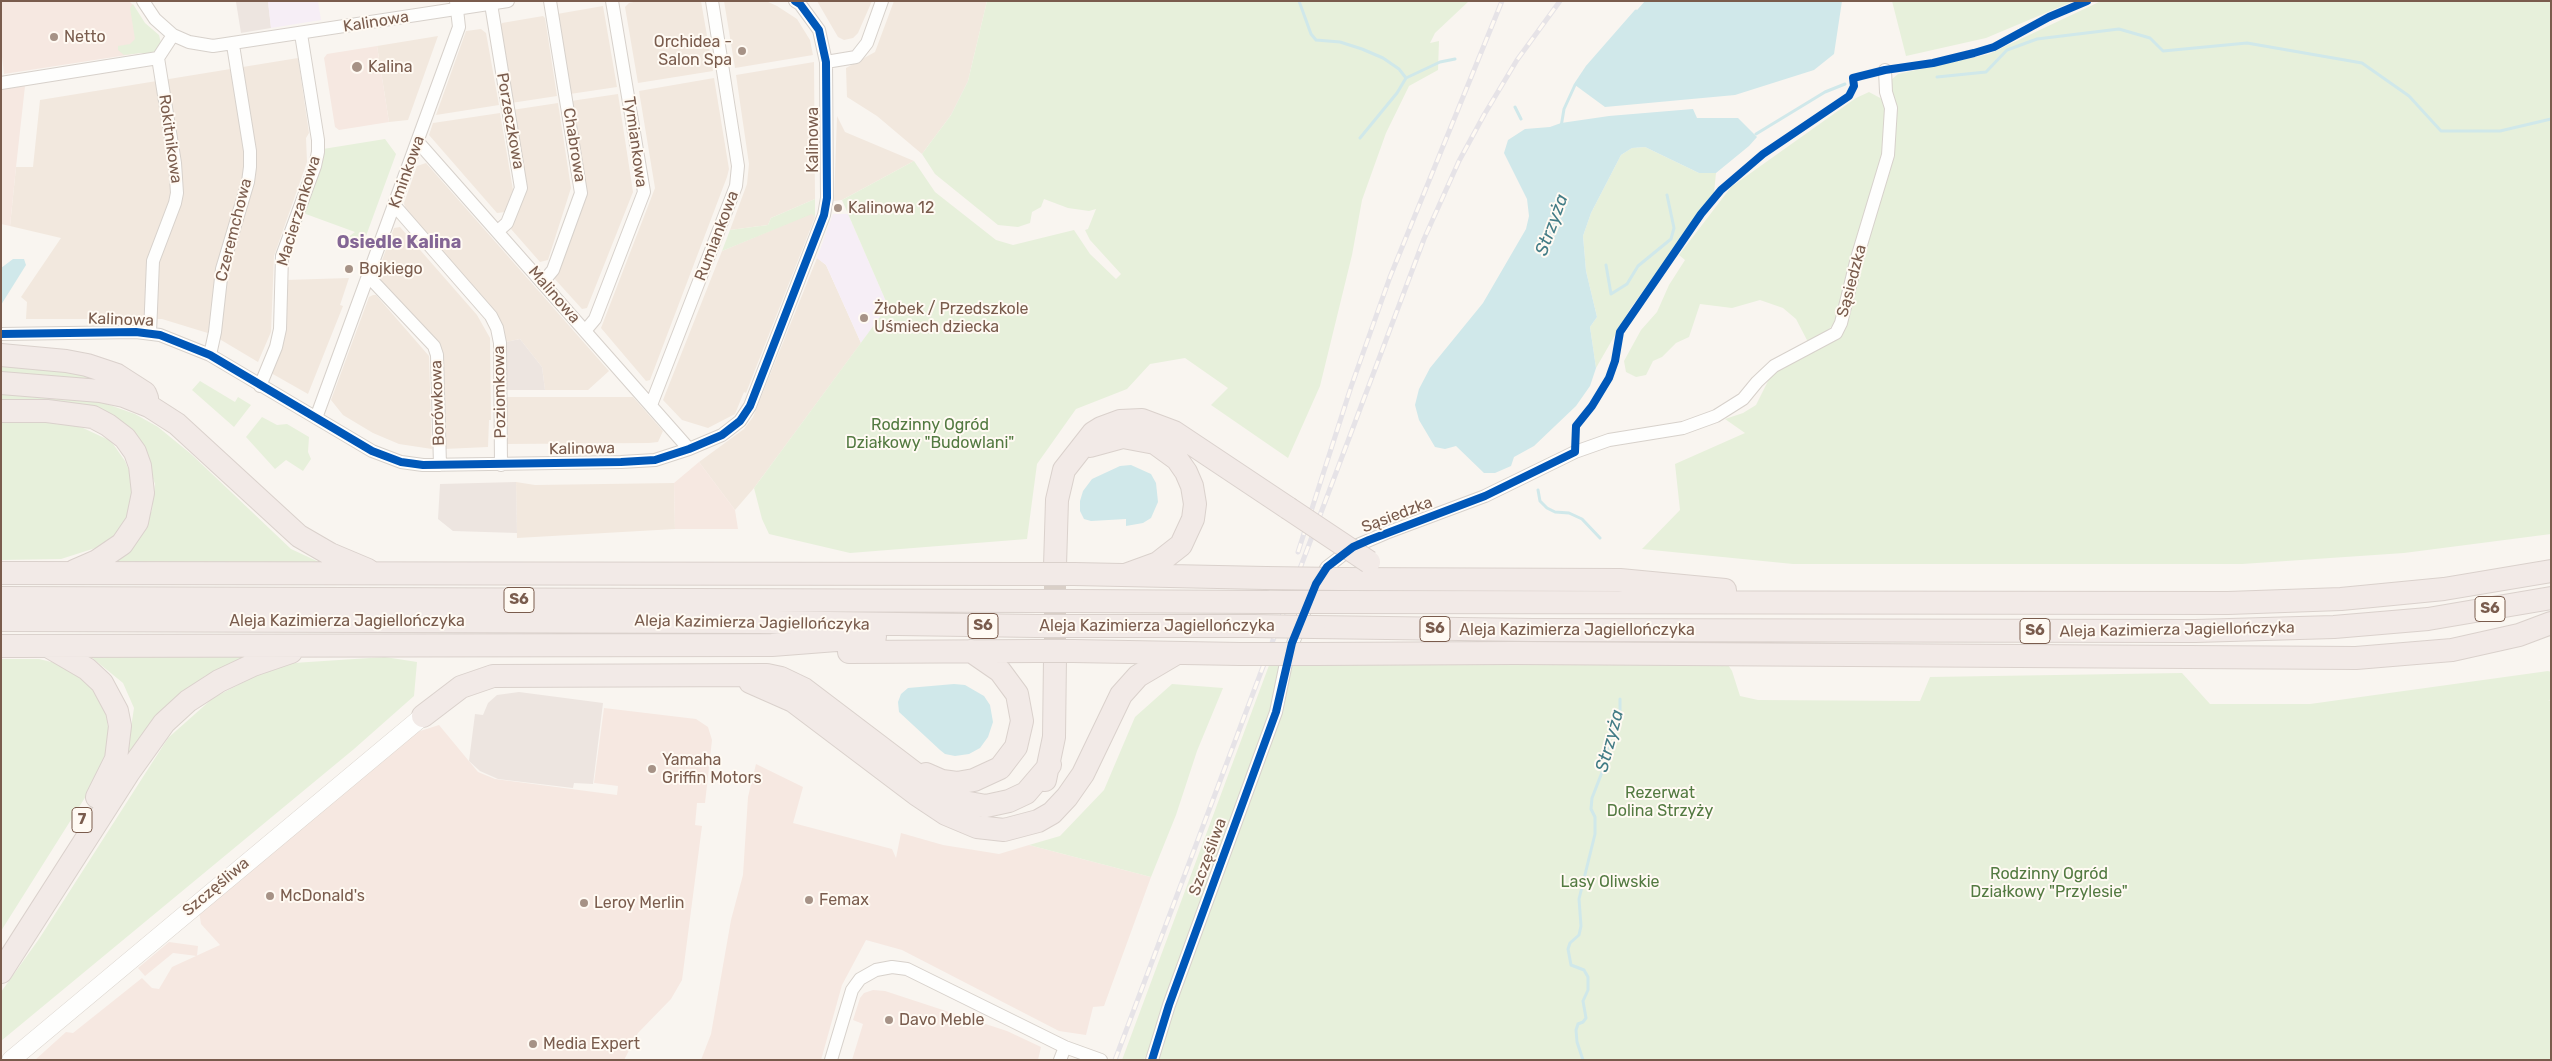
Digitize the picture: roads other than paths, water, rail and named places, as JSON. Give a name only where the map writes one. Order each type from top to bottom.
[{"type":"highway","points":[[1,355],[66,361],[117,375],[145,393],[149,406]]},
{"type":"highway","points":[[1,383],[100,391],[124,396],[149,406],[177,424],[299,536],[330,554],[366,567],[372,574]]},
{"type":"highway","points":[[1,411],[47,411],[93,417],[108,425],[124,438],[135,452],[140,466],[143,493],[137,522],[122,544],[97,561],[70,573]]},
{"type":"highway","points":[[1056,571],[1058,489],[1064,470],[1093,433],[1109,424],[1132,420],[1152,422],[1174,432],[1370,562],[1399,578]]},
{"type":"highway","points":[[1080,450],[1113,438],[1123,437],[1144,440],[1170,452],[1182,465],[1190,478],[1194,495],[1194,512],[1186,538],[1163,560],[1125,574]]},
{"type":"highway","points":[[1,573],[372,574],[1056,571],[1266,578],[1620,580],[1861,603]]},
{"type":"highway","name":"Aleja Kazimierza Jagiellończyka","points":[[1,598],[2228,603],[2291,601],[2444,589],[2551,571]]},
{"type":"highway","name":"Aleja Kazimierza Jagiellończyka","points":[[1,620],[740,622],[929,626],[1253,626],[1533,630],[2132,632],[2334,627],[2428,619],[2551,598]]},
{"type":"highway","points":[[2428,619],[2444,625],[2551,610]]},
{"type":"highway","points":[[772,645],[790,652],[1514,653],[2356,658],[2452,650],[2519,635],[2551,623]]},
{"type":"highway","points":[[1,646],[772,645],[870,638],[929,626]]},
{"type":"highway","name":"7","points":[[1,948],[110,775],[119,743],[120,726],[117,711],[102,683],[87,669],[48,646]]},
{"type":"highway","points":[[1,972],[129,772],[164,723],[188,701],[219,681],[253,665],[311,646]]},
{"type":"highway","points":[[913,772],[957,783],[974,780],[1000,768],[1016,747],[1022,721],[1017,694],[1000,671],[971,651]]},
{"type":"highway","points":[[735,676],[793,701],[916,794],[946,814],[962,822],[993,830],[1020,827],[1038,821],[1052,813],[1067,797],[1083,774],[1121,694],[1138,676],[1177,652]]},
{"type":"highway","points":[[946,814],[954,813],[992,820],[1017,814],[1026,809],[1038,794],[1050,765],[1054,730],[1055,653]]},
{"type":"highway","points":[[423,716],[461,687],[493,676],[767,676],[790,682],[948,797],[972,805],[986,806],[1009,802],[1026,794],[1050,765]]},
{"type":"street","name":"Kalinowa","points":[[143,1],[155,19],[173,35],[203,46],[233,45],[457,5],[491,4],[508,1]]},
{"type":"street","name":"Chabrowa","points":[[543,282],[553,270],[581,193],[550,1]]},
{"type":"street","name":"Tymiankowa","points":[[585,331],[595,319],[644,192],[612,1]]},
{"type":"street","name":"Rumiankowa","points":[[651,404],[736,186],[738,166],[712,1]]},
{"type":"street","name":"Kalinowa","points":[[1,334],[150,333],[188,344],[385,457],[419,465],[501,465],[655,460],[689,449],[722,435],[740,421],[750,406],[824,216],[827,198],[826,62],[819,30],[800,4],[795,1]]},
{"type":"street","points":[[826,62],[856,57],[867,43],[882,1]]},
{"type":"street","name":"Porzeczkowa","points":[[491,4],[521,188],[507,223],[498,231]]},
{"type":"street","name":"Kminkowa","points":[[316,418],[459,27],[457,5]]},
{"type":"street","name":"Macierzankowa","points":[[260,386],[276,346],[280,329],[282,256],[315,166],[318,152],[318,140],[301,34]]},
{"type":"street","points":[[1,83],[158,58],[173,35]]},
{"type":"street","name":"Czeremchowa","points":[[210,355],[216,332],[222,269],[248,182],[250,167],[250,151],[233,45]]},
{"type":"street","name":"Rokitnikowa","points":[[150,333],[153,261],[177,193],[175,163],[158,58]]},
{"type":"street","name":"Sąsiedzka","points":[[1286,663],[1316,584],[1327,567],[1353,547],[1386,532],[1485,496],[1575,452],[1609,440],[1683,428],[1716,416],[1743,399],[1774,366],[1836,333],[1841,323],[1857,258],[1888,155],[1891,108],[1886,92],[1885,70]]},
{"type":"street","name":"Malinowa","points":[[418,142],[689,449]]},
{"type":"street","name":"Poziomkowa","points":[[395,206],[490,316],[497,328],[500,343],[501,465]]},
{"type":"street","name":"Borówkowa","points":[[369,277],[434,346],[437,355],[440,465]]},
{"type":"street","name":"Szczęśliwa","points":[[1152,1060],[1169,1005],[1276,712],[1286,663]]},
{"type":"street","name":"Szczęśliwa","points":[[11,1060],[423,716]]},
{"type":"street","points":[[831,1060],[852,990],[860,979],[876,970],[892,967],[907,969],[1064,1047],[1097,1058]]},
{"type":"street","points":[[1060,1060],[1064,1047]]},
{"type":"water","points":[[1645,1],[1842,1],[1834,54],[1814,70],[1735,95],[1605,107],[1575,85],[1587,67]]},
{"type":"water","points":[[1693,109],[1697,118],[1738,118],[1757,137],[1716,173],[1699,173],[1645,147],[1632,148],[1621,155],[1591,213],[1583,236],[1586,271],[1597,317],[1590,327],[1596,368],[1590,386],[1576,406],[1534,446],[1514,457],[1511,466],[1495,473],[1484,473],[1456,446],[1445,449],[1435,447],[1419,420],[1415,405],[1419,389],[1430,368],[1483,303],[1526,229],[1529,216],[1527,199],[1504,153],[1508,140],[1525,129],[1550,127],[1561,123],[1609,116]]},
{"type":"water","points":[[13,259],[24,259],[26,265],[1,305],[1,268]]},
{"type":"water","points":[[1131,465],[1151,474],[1156,483],[1158,502],[1151,518],[1143,523],[1126,526],[1126,519],[1091,521],[1084,519],[1080,511],[1080,501],[1083,491],[1092,479],[1120,466]]},
{"type":"water","points":[[954,684],[965,685],[984,696],[990,705],[993,722],[988,737],[980,748],[969,754],[955,756],[945,754],[899,712],[898,702],[901,694],[908,688]]},
{"type":"waterway","points":[[1299,1],[1311,34],[1316,40],[1340,42],[1362,49],[1383,58],[1399,69],[1406,78]]},
{"type":"waterway","name":"Strzyża","points":[[1561,127],[1564,109],[1575,85],[1587,67],[1636,11]]},
{"type":"waterway","points":[[1937,77],[1986,72],[2007,50],[2037,39],[2119,29],[2150,38],[2163,51],[2247,43],[2362,63],[2409,96],[2441,131],[2500,131],[2551,119]]},
{"type":"waterway","points":[[1360,138],[1397,93],[1406,78],[1440,62],[1455,59]]},
{"type":"waterway","points":[[1756,134],[1825,92],[1845,84]]},
{"type":"waterway","points":[[1515,107],[1521,119]]},
{"type":"waterway","points":[[1606,265],[1611,294],[1627,284],[1638,266],[1671,239],[1674,228],[1667,195]]},
{"type":"waterway","name":"Strzyża","points":[[1538,490],[1540,501],[1547,508],[1555,512],[1569,513],[1582,519],[1600,538]]},
{"type":"waterway","name":"Strzyża","points":[[1583,1060],[1577,1042],[1576,1030],[1578,1024],[1586,1018],[1583,1001],[1588,990],[1588,977],[1584,970],[1571,965],[1568,949],[1570,943],[1579,935],[1581,926],[1579,899],[1595,834],[1595,817],[1591,809],[1592,798],[1606,762],[1609,737],[1620,717],[1620,699]]},
{"type":"tunnel","points":[[1055,566],[1055,658]]},
{"type":"railway","points":[[1298,552],[1351,387],[1390,277],[1502,1]]},
{"type":"railway","points":[[1115,1060],[1424,239],[1459,161],[1484,115],[1517,60],[1560,1]]},
{"type":"place","name":"Netto","points":[[54,37]]},
{"type":"place","name":"Orchidea - Salon Spa","points":[[742,51]]},
{"type":"place","name":"Kalina","points":[[357,67]]},
{"type":"place","name":"Kalinowa 12","points":[[838,208]]},
{"type":"place","name":"Bojkiego","points":[[349,269]]},
{"type":"place","name":"Żłobek / Przedszkole Uśmiech dziecka","points":[[864,318]]},
{"type":"place","name":"Yamaha Griffin Motors","points":[[652,769]]},
{"type":"place","name":"McDonald's","points":[[270,896]]},
{"type":"place","name":"Femax","points":[[809,900]]},
{"type":"place","name":"Leroy Merlin","points":[[584,903]]},
{"type":"place","name":"Davo Meble","points":[[889,1020]]},
{"type":"place","name":"Media Expert","points":[[533,1044]]},
{"type":"district","name":"Osiedle Kalina","points":[[399,243]]},
{"type":"park label","name":"Rodzinny Ogród Działkowy \"Budowlani\"","points":[[930,434]]},
{"type":"park label","name":"Rezerwat Dolina Strzyży","points":[[1660,802]]},
{"type":"park label","name":"Lasy Oliwskie","points":[[1610,882]]},
{"type":"park label","name":"Rodzinny Ogród Działkowy \"Przylesie\"","points":[[2049,883]]}]
